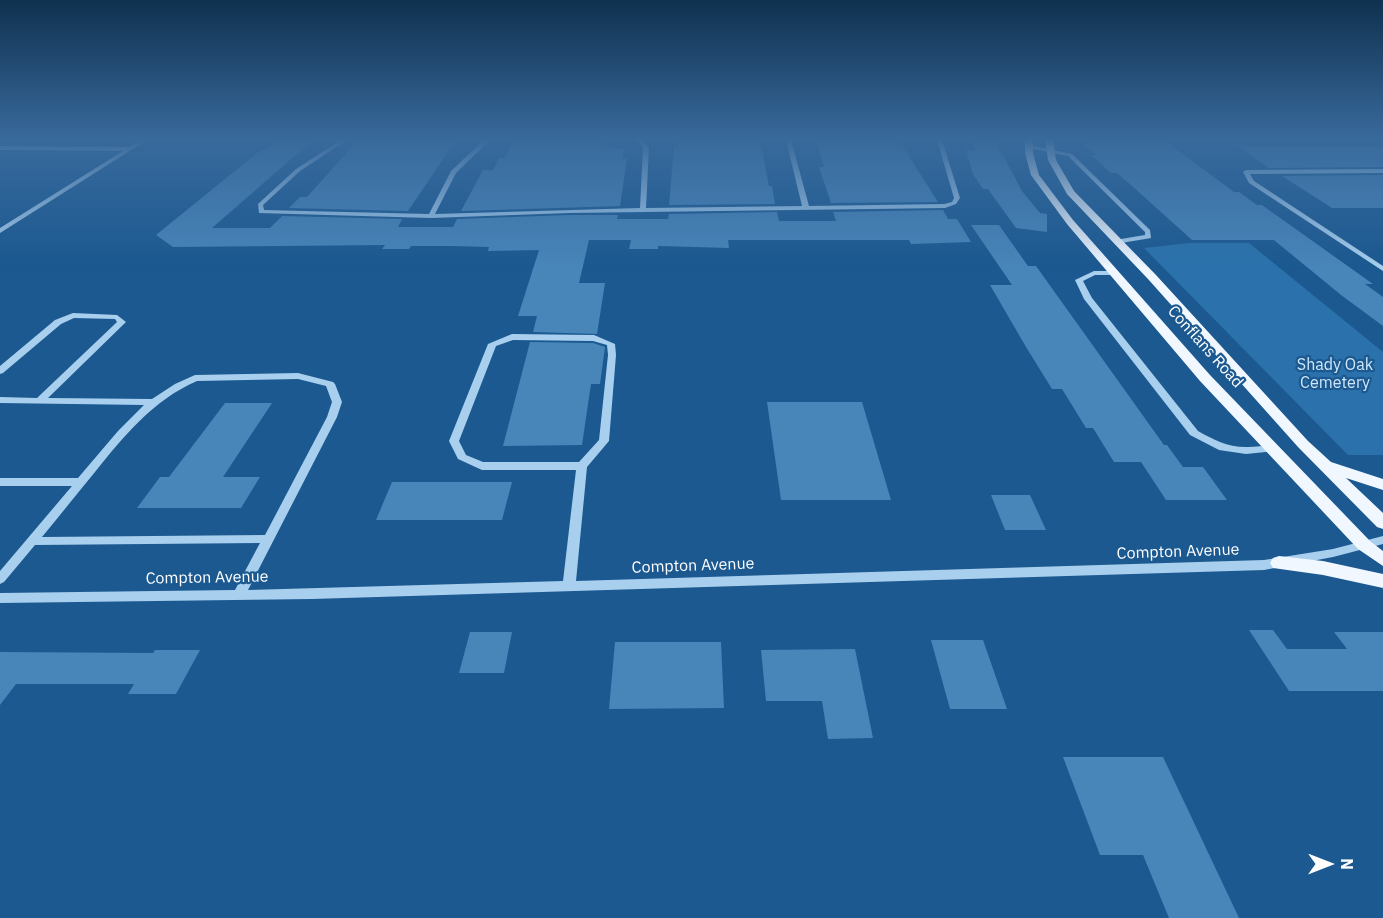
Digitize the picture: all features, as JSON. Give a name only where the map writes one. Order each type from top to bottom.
[{"type":"main road","name":"Conflans Road","points":[[1040,183],[1114,273],[1272,449],[1364,545],[1383,560]]},
{"type":"main road","name":"Conflans Road","points":[[1065,183],[1070,192],[1320,461],[1383,523]]},
{"type":"main road","points":[[1320,461],[1346,474],[1383,485]]},
{"type":"main road","points":[[1280,563],[1323,568],[1383,581]]},
{"type":"street","points":[[0,231],[76,183]]},
{"type":"street","points":[[284,183],[260,205],[261,212],[431,216],[643,209],[933,207],[954,203],[957,198],[952,183]]},
{"type":"street","points":[[431,216],[448,183]]},
{"type":"street","points":[[643,209],[644,183]]},
{"type":"street","points":[[800,183],[806,207]]},
{"type":"street","points":[[1098,183],[1148,231],[1149,237],[1118,242]]},
{"type":"street","points":[[1252,183],[1383,269]]},
{"type":"street","points":[[1114,273],[1094,273],[1079,280],[1088,299],[1194,433],[1219,447],[1246,451],[1272,449]]},
{"type":"street","points":[[0,371],[58,322],[73,315],[117,316],[122,322],[39,400]]},
{"type":"street","points":[[569,586],[582,466],[604,441],[611,344],[594,338],[512,337],[492,344],[454,441],[462,457],[482,466],[582,466]]},
{"type":"street","points":[[0,579],[123,432],[153,402],[180,383],[195,378],[298,376],[330,384],[337,402],[332,417],[239,594]]},
{"type":"street","points":[[0,400],[153,402]]},
{"type":"street","points":[[0,482],[81,482]]},
{"type":"street","points":[[32,541],[268,539]]},
{"type":"street","name":"Compton Avenue","points":[[0,598],[569,586],[1097,571],[1280,563],[1383,540]]},
{"type":"green space","name":"Shady Oak Cemetery","points":[[1189,243],[1249,243],[1383,352],[1383,455],[1348,455],[1144,248]]},
{"type":"building","points":[[220,183],[264,183],[212,228],[270,228],[282,216],[402,219],[398,227],[453,227],[457,219],[569,215],[618,215],[617,219],[668,219],[669,214],[777,212],[779,221],[836,221],[833,212],[943,210],[948,219],[957,219],[971,242],[911,244],[909,240],[728,240],[729,248],[658,246],[658,249],[629,249],[631,240],[589,240],[579,283],[605,283],[597,334],[533,332],[537,316],[518,316],[539,250],[488,251],[489,247],[453,246],[382,249],[385,245],[173,247],[156,235]]},
{"type":"building","points":[[320,183],[427,183],[408,211],[289,208],[300,197],[307,197]]},
{"type":"building","points":[[476,183],[623,183],[620,206],[461,211]]},
{"type":"building","points":[[671,183],[768,183],[769,186],[772,186],[775,204],[669,205]]},
{"type":"building","points":[[824,183],[926,183],[938,202],[831,203]]},
{"type":"building","points":[[979,183],[1018,183],[1040,213],[1047,214],[1047,232],[1016,228],[988,189],[983,189]]},
{"type":"building","points":[[1128,183],[1222,183],[1234,192],[1239,192],[1257,205],[1262,205],[1373,284],[1365,284],[1383,297],[1383,326],[1274,240],[1192,240]]},
{"type":"building","points":[[1293,183],[1383,183],[1383,208],[1332,208]]},
{"type":"building","points":[[971,225],[999,225],[1028,266],[1036,266],[1164,445],[1167,445],[1183,467],[1203,467],[1227,500],[1166,500],[1141,462],[1114,462],[1093,428],[1086,428],[1062,389],[1052,389],[1026,347],[990,285],[1012,285]]},
{"type":"building","points":[[530,342],[593,343],[605,347],[600,384],[591,384],[582,445],[503,446]]},
{"type":"building","points":[[767,402],[862,402],[891,500],[781,500]]},
{"type":"building","points":[[225,403],[272,403],[223,477],[260,477],[241,508],[137,508],[160,477],[169,477]]},
{"type":"building","points":[[392,482],[512,482],[502,520],[376,520]]},
{"type":"building","points":[[991,495],[1030,495],[1046,530],[1005,530]]},
{"type":"building","points":[[1249,630],[1273,630],[1287,649],[1347,649],[1334,632],[1383,632],[1383,691],[1289,691]]},
{"type":"building","points":[[470,632],[512,632],[504,673],[459,673]]},
{"type":"building","points":[[931,640],[983,640],[1007,709],[950,709]]},
{"type":"building","points":[[615,642],[721,642],[724,708],[609,709]]},
{"type":"building","points":[[855,649],[873,738],[828,739],[822,701],[766,701],[761,650]]},
{"type":"building","points":[[155,650],[200,650],[176,694],[128,694],[134,684],[16,684],[0,705],[0,652],[153,653]]},
{"type":"building","points":[[1063,757],[1163,757],[1239,918],[1169,918],[1143,855],[1100,855]]}]
